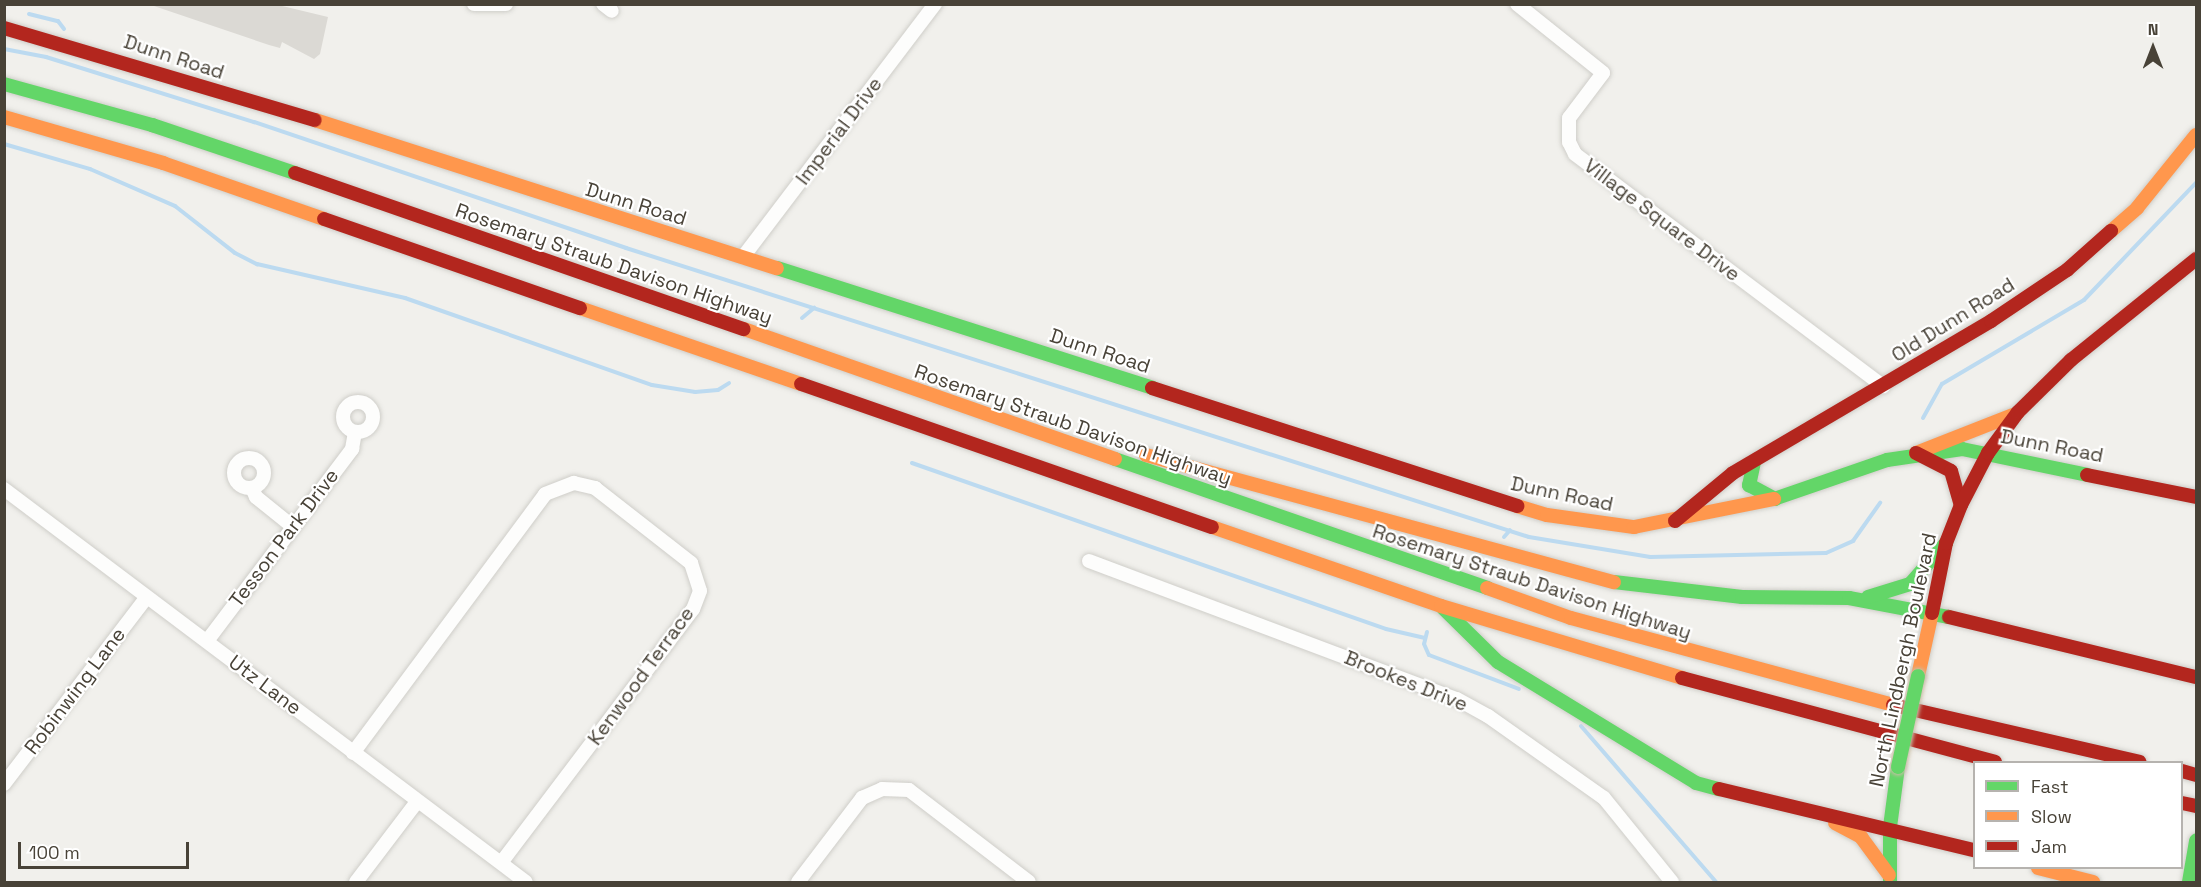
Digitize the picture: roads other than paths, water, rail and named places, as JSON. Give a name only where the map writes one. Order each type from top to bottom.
[{"type":"main road","name":"Dunn Road","points":[[4,28],[100,53],[743,257],[1523,509],[1600,525],[1673,522],[1775,499],[1916,453],[1962,449],[2196,497]]},
{"type":"main road","name":"Rosemary Straub Davison Highway","points":[[4,84],[214,146],[1630,637],[1830,691],[2136,761]]},
{"type":"main road","points":[[4,117],[173,166],[1441,606],[1756,700],[1991,761]]},
{"type":"main road","name":"Old Dunn Road","points":[[1673,522],[1733,473],[1883,386],[2029,296],[2091,251],[2138,208],[2196,135]]},
{"type":"main road","name":"North Lindbergh Boulevard","points":[[1890,879],[1890,827],[1898,767],[1946,543],[1961,505],[1988,453],[2018,412],[2072,360],[2196,259]]},
{"type":"main road","points":[[2161,288],[2196,276]]},
{"type":"main road","points":[[1916,453],[1982,431],[2018,412]]},
{"type":"main road","points":[[997,417],[1625,585],[1742,597],[1857,599],[1932,613],[2196,677]]},
{"type":"main road","points":[[1916,453],[1951,471],[1961,505]]},
{"type":"main road","points":[[1754,462],[1749,485],[1775,499]]},
{"type":"main road","points":[[1724,512],[1720,500],[1733,473]]},
{"type":"main road","points":[[1857,599],[1911,584],[1946,543]]},
{"type":"main road","points":[[1888,605],[1917,593],[1946,543]]},
{"type":"main road","points":[[1441,606],[1498,662],[1678,772],[1750,799],[1890,827],[1973,850]]},
{"type":"main road","points":[[1801,809],[1861,837],[1890,879]]},
{"type":"main road","points":[[2189,882],[2196,846]]},
{"type":"main road","points":[[2045,869],[2093,882]]},
{"type":"street","points":[[474,4],[506,4]]},
{"type":"street","name":"Imperial Drive","points":[[743,257],[935,4]]},
{"type":"street","name":"Village Square Drive","points":[[1524,6],[1603,73],[1569,118],[1569,142],[1575,154],[1883,386]]},
{"type":"street","name":"Tesson Park Drive","points":[[207,641],[352,449],[355,432]]},
{"type":"street","name":"Kenwood Terrace","points":[[353,753],[545,494],[574,483],[595,488],[691,563],[700,591],[693,609],[501,863]]},
{"type":"street","points":[[252,488],[256,497],[292,526]]},
{"type":"street","name":"Utz Lane","points":[[4,489],[146,598],[207,641],[417,803],[525,882]]},
{"type":"street","name":"Brookes Drive","points":[[1089,561],[1457,699],[1597,793],[1672,882]]},
{"type":"street","name":"Robinwing Lane","points":[[4,784],[146,598]]},
{"type":"street","points":[[798,882],[862,798],[882,789],[909,790],[1029,882]]},
{"type":"street","points":[[356,882],[417,803]]},
{"type":"waterway","points":[[29,14],[58,21],[64,29]]},
{"type":"waterway","points":[[4,49],[46,57],[254,122],[626,248],[1529,537],[1650,557],[1826,553],[1853,541],[1880,503]]},
{"type":"waterway","points":[[4,144],[90,169],[175,206],[235,253],[257,264],[405,298],[652,385],[695,392],[718,390],[729,383]]},
{"type":"waterway","points":[[1923,418],[1942,384],[2084,300],[2196,183]]},
{"type":"waterway","points":[[802,318],[814,308]]},
{"type":"waterway","points":[[912,463],[1386,629],[1425,638]]},
{"type":"waterway","points":[[1504,537],[1510,530]]},
{"type":"waterway","points":[[1427,632],[1424,644],[1429,655],[1519,689]]},
{"type":"waterway","points":[[1581,726],[1716,882]]}]
